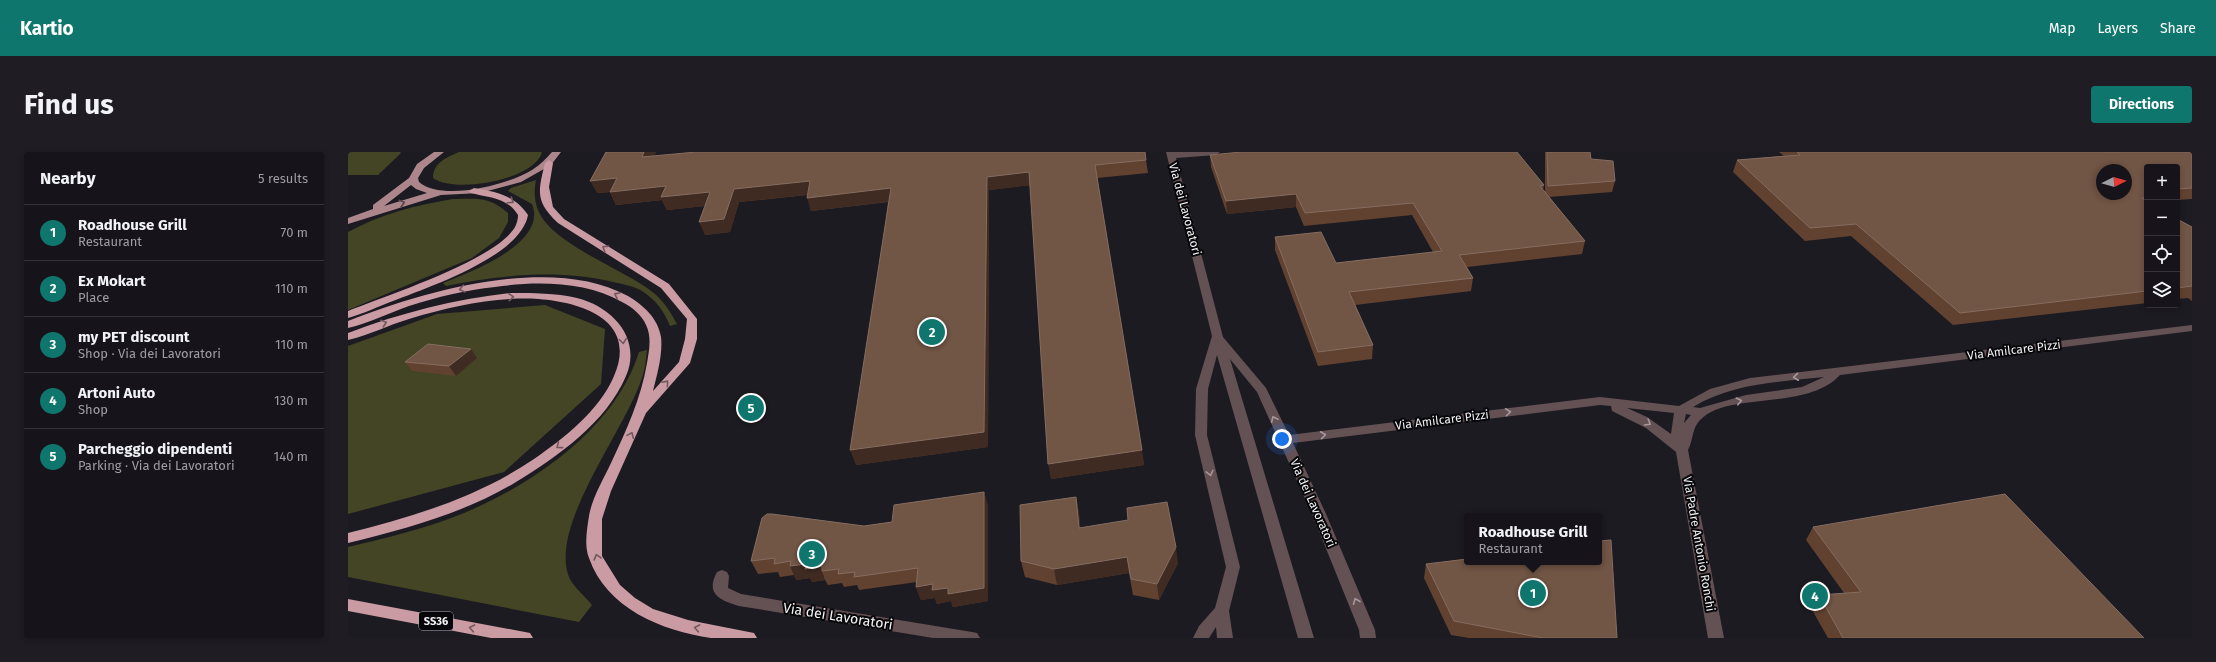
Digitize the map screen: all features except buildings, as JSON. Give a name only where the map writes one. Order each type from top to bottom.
[{"type":"highway","points":[[549,163],[544,187],[548,208],[561,221],[665,286],[692,319],[691,340],[684,364],[641,413]]},
{"type":"highway","points":[[348,315],[465,267],[500,246],[517,231],[523,215],[513,202],[504,196],[474,191]]},
{"type":"highway","points":[[348,325],[385,309],[462,289],[491,285],[548,281],[596,286],[615,293],[640,310],[650,322],[655,336],[652,372],[641,413],[596,512],[595,556],[610,585],[631,603],[654,616],[688,627],[749,638]]},
{"type":"highway","points":[[348,337],[376,326],[428,310],[492,298],[541,296],[574,301],[596,309],[620,328],[624,340],[622,371],[604,403],[572,437],[533,466],[501,484],[431,516],[393,528],[348,538]]},
{"type":"highway","name":"SS36","points":[[348,605],[524,638]]},
{"type":"main road","points":[[440,152],[420,165],[414,172],[413,179],[415,184],[421,188],[441,193]]},
{"type":"main road","points":[[348,221],[365,214],[441,193],[474,191],[517,180],[549,163],[557,152]]},
{"type":"main road","points":[[365,214],[405,187],[413,179]]},
{"type":"street","points":[[1171,154],[1216,152]]},
{"type":"street","name":"Via dei Lavoratori","points":[[1171,154],[1217,336],[1306,638]]},
{"type":"street","name":"Via Amilcare Pizzi","points":[[1681,410],[1700,398],[1730,387],[1750,382],[1835,373],[2192,328]]},
{"type":"street","points":[[1217,336],[1202,389],[1201,435],[1233,567],[1222,611],[1225,638]]},
{"type":"street","name":"Via dei Lavoratori","points":[[1217,336],[1262,391],[1340,564],[1367,630],[1368,638]]},
{"type":"street","name":"Via Amilcare Pizzi","points":[[1284,440],[1600,401],[1701,412],[1713,407],[1746,399],[1804,391],[1830,379],[1835,373]]},
{"type":"street","name":"Via Amilcare Pizzi","points":[[1600,401],[1634,415],[1652,425],[1682,450]]},
{"type":"street","name":"Via Padre Antonio Ronchi","points":[[1681,410],[1678,422],[1677,440],[1682,450],[1716,638]]},
{"type":"street","name":"Via Padre Antonio Ronchi","points":[[1682,450],[1687,440],[1690,424],[1701,412]]},
{"type":"street","name":"Via dei Lavoratori","points":[[722,576],[720,591],[738,600],[972,638]]},
{"type":"street","points":[[1201,638],[1204,630],[1222,611]]},
{"type":"green space","points":[[348,152],[401,153],[378,175],[348,175]]},
{"type":"green space","points":[[459,152],[542,152],[536,162],[525,170],[510,177],[493,182],[458,185],[443,183],[433,178],[435,168],[438,164],[446,158]]},
{"type":"green space","points":[[536,180],[536,203],[538,210],[546,223],[558,235],[574,246],[643,285],[655,294],[668,308],[677,324],[670,326],[659,306],[647,294],[639,289],[624,284],[592,278],[529,275],[508,276],[446,286],[443,283],[471,272],[504,254],[518,243],[529,231],[534,218],[532,204],[508,191],[511,188]]},
{"type":"green space","points":[[453,199],[476,199],[488,201],[508,213],[508,222],[499,238],[472,258],[348,310],[348,232],[386,215],[426,204]]},
{"type":"green space","points":[[545,305],[605,329],[601,384],[504,472],[348,514],[348,346],[437,314]]},
{"type":"green space","points":[[647,350],[644,371],[636,393],[580,502],[570,529],[566,555],[569,577],[576,588],[592,605],[579,622],[348,577],[348,547],[407,532],[464,513],[491,501],[544,469],[569,450],[592,428],[612,405],[628,379],[639,352]]},
{"type":"place","name":"Ex Mokart","points":[[932,332]]},
{"type":"place","name":"Parcheggio dipendenti","points":[[751,408]]},
{"type":"place","name":"my PET discount","points":[[812,554]]},
{"type":"place","name":"Roadhouse Grill","points":[[1533,593]]},
{"type":"place","name":"Artoni Auto","points":[[1815,596]]}]
